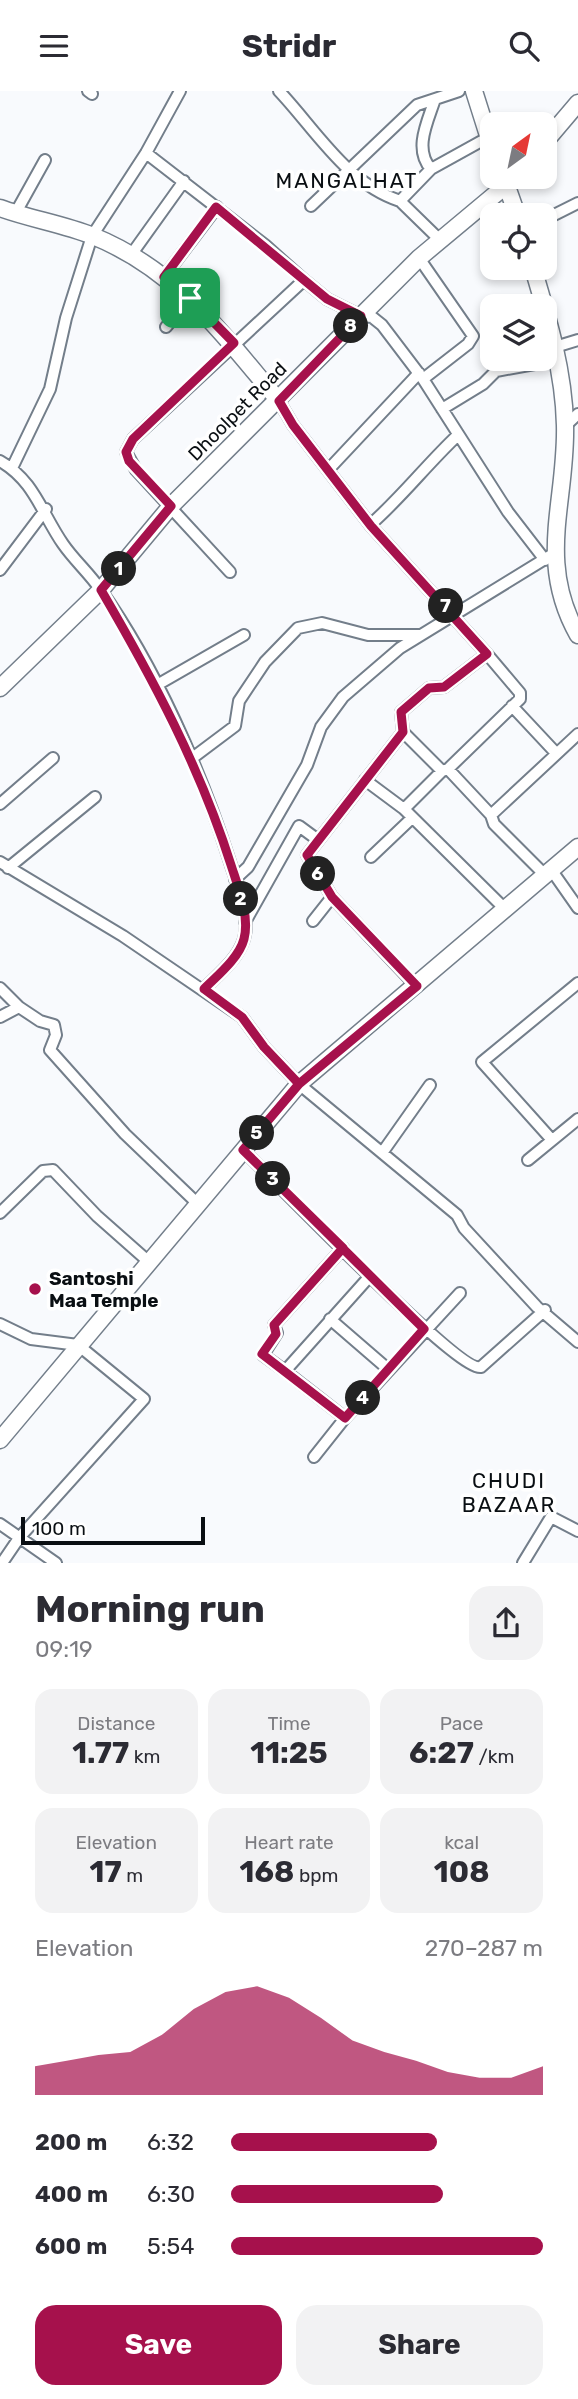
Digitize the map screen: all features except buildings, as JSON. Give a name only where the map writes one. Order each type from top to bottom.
[{"type":"street","points":[[12,468],[50,389],[66,318],[92,236],[146,153],[180,91]]},
{"type":"street","points":[[279,91],[349,170],[387,197],[400,201],[441,241]]},
{"type":"street","points":[[311,206],[417,105],[459,91]]},
{"type":"street","points":[[474,91],[480,112]]},
{"type":"street","points":[[431,169],[425,157],[422,136],[435,99]]},
{"type":"street","points":[[557,128],[578,103]]},
{"type":"street","points":[[400,201],[431,169],[480,147]]},
{"type":"street","points":[[146,153],[327,299],[361,316],[372,317],[382,325],[421,376],[508,512],[549,557]]},
{"type":"street","points":[[46,160],[8,211],[92,236],[131,255],[190,298],[234,343],[370,525],[454,615],[520,692],[520,699],[445,770],[371,857]]},
{"type":"street","points":[[131,255],[184,181]]},
{"type":"street","name":"Dhoolpet Road","points":[[0,688],[101,590],[171,506],[279,401],[419,258],[499,189]]},
{"type":"street","points":[[557,214],[578,203]]},
{"type":"street","points":[[164,277],[216,207]]},
{"type":"street","points":[[328,470],[421,376],[468,344],[473,336],[471,329],[419,258]]},
{"type":"street","points":[[230,572],[136,470],[126,452],[133,439],[304,280]]},
{"type":"street","points":[[166,327],[190,298]]},
{"type":"street","points":[[557,352],[578,340]]},
{"type":"street","points":[[557,361],[565,426],[549,557],[569,620],[578,635]]},
{"type":"street","points":[[442,409],[483,384],[496,371]]},
{"type":"street","points":[[565,426],[578,414]]},
{"type":"street","points":[[370,525],[405,494],[429,463],[458,435]]},
{"type":"street","points":[[0,461],[12,468],[46,509],[62,542],[101,590],[157,685],[211,803],[243,903],[244,939],[229,964],[204,989]]},
{"type":"street","points":[[0,569],[46,509]]},
{"type":"street","points":[[235,879],[255,855],[307,765],[321,727],[343,697],[420,635],[549,557]]},
{"type":"street","points":[[191,759],[235,726],[239,701],[264,662],[298,628],[322,623],[368,635],[420,635]]},
{"type":"street","points":[[157,685],[244,635]]},
{"type":"street","points":[[487,654],[444,687],[429,688],[405,709],[400,716],[403,732],[491,815],[494,824],[547,871],[578,908]]},
{"type":"street","points":[[512,706],[555,752]]},
{"type":"street","points":[[403,732],[307,855],[332,897],[417,986]]},
{"type":"street","points":[[491,815],[555,752],[578,734]]},
{"type":"street","points":[[0,804],[53,758]]},
{"type":"street","points":[[365,779],[408,814],[505,909]]},
{"type":"street","points":[[95,797],[4,865],[123,936],[242,1017],[264,1047],[299,1084],[457,1215],[464,1228],[537,1307],[545,1310],[578,1342]]},
{"type":"street","points":[[244,925],[299,826],[318,840]]},
{"type":"street","points":[[0,1440],[299,1084],[578,847]]},
{"type":"street","points":[[313,921],[332,897]]},
{"type":"street","points":[[552,1140],[482,1062],[578,983]]},
{"type":"street","points":[[0,988],[19,1007],[40,1021],[54,1025],[56,1035],[50,1050],[125,1134],[198,1204]]},
{"type":"street","points":[[0,1017],[19,1007]]},
{"type":"street","points":[[382,1153],[430,1085]]},
{"type":"street","points":[[528,1160],[578,1119]]},
{"type":"street","points":[[243,1150],[424,1329],[476,1369],[545,1310]]},
{"type":"street","points":[[0,1213],[43,1171],[53,1170],[97,1216],[149,1262]]},
{"type":"street","points":[[343,1248],[274,1325],[276,1334],[262,1354],[345,1418]]},
{"type":"street","points":[[285,1371],[370,1276]]},
{"type":"street","points":[[314,1457],[424,1329],[460,1293]]},
{"type":"street","points":[[330,1319],[389,1370]]},
{"type":"street","points":[[0,1324],[31,1339],[78,1345],[144,1399],[19,1538],[2,1563]]},
{"type":"street","points":[[523,1563],[551,1517],[578,1531]]},
{"type":"street","points":[[0,1524],[56,1563]]},
{"type":"place","name":"Santoshi Maa Temple","points":[[35,1289]]},
{"type":"district","name":"MANGALHAT","points":[[347,181]]},
{"type":"district","name":"CHUDI BAZAAR","points":[[509,1493]]},
{"type":"route","points":[[190,298],[164,277],[216,207],[327,299],[361,316],[279,401],[293,425],[371,526],[412,568],[487,654],[444,687],[431,686],[401,712],[403,732],[307,855],[332,897],[417,986],[299,1084],[243,1150],[293,1199],[343,1248],[424,1329],[345,1418],[262,1354],[276,1334],[274,1325],[343,1248],[243,1150],[299,1084],[264,1047],[242,1017],[204,989],[229,964],[244,939],[243,903],[211,803],[157,685],[101,590],[171,506],[129,461],[126,452],[133,439],[234,343],[190,298]]}]
